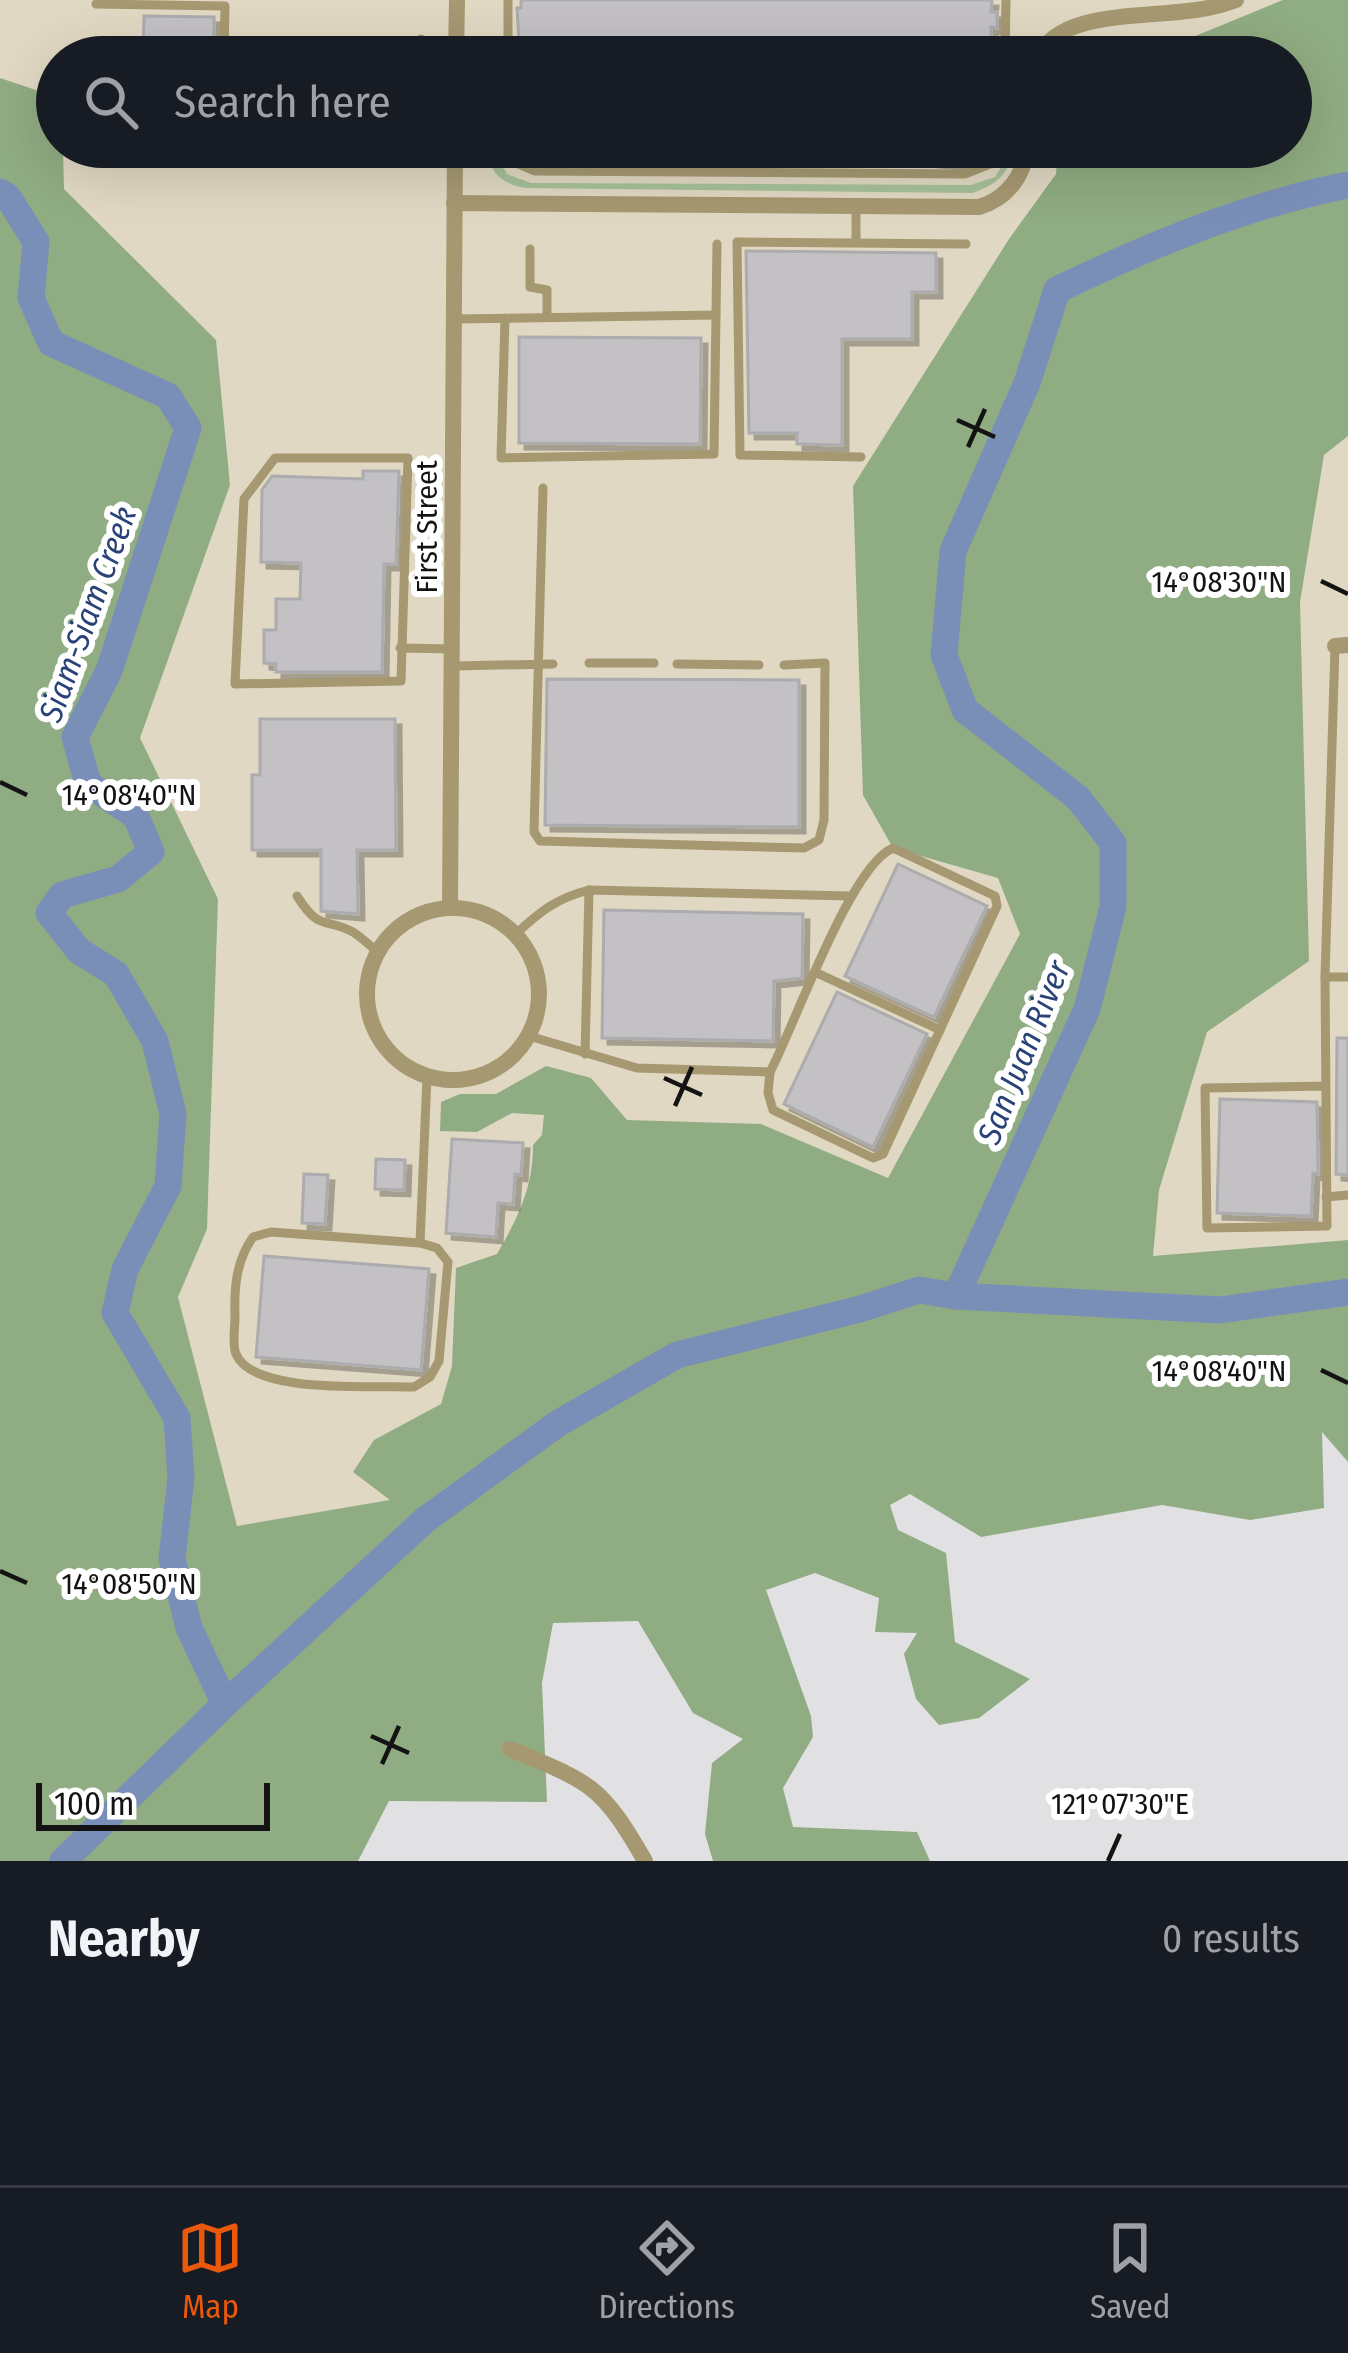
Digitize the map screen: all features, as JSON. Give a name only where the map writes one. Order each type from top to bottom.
[{"type":"street","points":[[456,36],[457,0]]},
{"type":"street","points":[[1050,36],[1077,18],[1205,9],[1236,0]]},
{"type":"street","name":"First Street","points":[[451,907],[455,168]]},
{"type":"street","points":[[454,202],[989,204],[1011,188],[1022,168]]},
{"type":"street","points":[[451,907],[486,914],[516,934],[535,965],[540,1001],[529,1036],[503,1065],[466,1080],[428,1077],[400,1063],[379,1040],[367,1011],[366,980],[376,951],[408,919],[451,907]]},
{"type":"street","points":[[510,1750],[583,1779],[602,1795],[645,1861]]},
{"type":"lane","points":[[508,0],[508,36]]},
{"type":"lane","points":[[1005,36],[1006,0]]},
{"type":"lane","points":[[96,4],[225,6],[224,36]]},
{"type":"lane","points":[[528,168],[965,174],[980,168]]},
{"type":"lane","points":[[856,207],[856,241]]},
{"type":"lane","points":[[861,457],[740,455],[737,242],[966,244]]},
{"type":"lane","points":[[506,318],[501,458],[714,454],[717,244]]},
{"type":"lane","points":[[530,250],[530,287],[547,290],[547,317]]},
{"type":"lane","points":[[454,319],[716,315]]},
{"type":"lane","points":[[275,458],[407,458],[400,648],[401,681],[235,684],[244,500],[275,458]]},
{"type":"lane","points":[[543,488],[533,832],[540,841],[804,848],[818,840],[824,820],[825,663],[784,664]]},
{"type":"lane","points":[[1326,1086],[1205,1088],[1208,1228],[1328,1226],[1325,977],[1331,717],[1341,646]]},
{"type":"lane","points":[[400,648],[454,658],[553,664]]},
{"type":"lane","points":[[589,663],[654,663]]},
{"type":"lane","points":[[676,664],[759,665]]},
{"type":"lane","points":[[1331,717],[1348,718]]},
{"type":"lane","points":[[892,848],[994,896],[997,906],[883,1154],[874,1158],[773,1110],[768,1093],[770,1072],[851,896],[872,864],[892,848]]},
{"type":"lane","points":[[585,1054],[589,890]]},
{"type":"lane","points":[[516,934],[542,909],[589,890],[851,896]]},
{"type":"lane","points":[[297,896],[310,916],[326,926],[350,930],[376,951]]},
{"type":"lane","points":[[817,973],[940,1030]]},
{"type":"lane","points":[[1325,977],[1348,977]]},
{"type":"lane","points":[[529,1036],[637,1068],[770,1072]]},
{"type":"lane","points":[[420,1244],[428,1077]]},
{"type":"lane","points":[[1326,1197],[1348,1195]]},
{"type":"lane","points":[[271,1232],[420,1244],[437,1248],[448,1262],[440,1361],[430,1377],[414,1387],[281,1382],[250,1373],[235,1353],[234,1290],[242,1253],[253,1237],[271,1232]]},
{"type":"shaded area","points":[[0,0],[1348,0],[1348,1240],[1152,1257],[391,1500],[236,1526],[178,1297],[207,1229],[218,899],[139,738],[230,485],[216,341],[64,189],[64,168],[1312,168],[1312,36],[36,36],[36,90],[0,78]]},
{"type":"green space","points":[[1283,0],[1348,0],[1348,436],[1324,455],[1300,602],[1309,961],[1207,1032],[1159,1190],[1153,1256],[1348,1240],[1348,1462],[1322,1432],[1324,1508],[1250,1520],[1162,1505],[981,1537],[910,1494],[890,1505],[898,1530],[946,1553],[955,1642],[1030,1679],[979,1718],[939,1725],[916,1699],[904,1654],[917,1633],[875,1632],[879,1598],[815,1573],[766,1590],[811,1716],[813,1737],[783,1788],[793,1827],[917,1832],[930,1861],[713,1861],[705,1834],[712,1763],[743,1739],[693,1713],[638,1621],[553,1623],[542,1683],[547,1802],[389,1801],[358,1861],[0,1861],[0,78],[36,90],[36,168],[64,168],[64,189],[216,340],[230,485],[140,738],[218,899],[207,1229],[178,1297],[237,1526],[390,1500],[353,1472],[374,1440],[441,1404],[452,1366],[456,1268],[497,1254],[523,1202],[533,1145],[542,1135],[544,1115],[512,1113],[477,1132],[440,1131],[441,1102],[460,1094],[496,1094],[546,1066],[591,1078],[627,1120],[761,1124],[888,1178],[1020,934],[998,878],[893,848],[863,795],[853,486],[1056,168],[1312,168],[1312,36],[1195,36]]},
{"type":"green space","points":[[494,168],[504,168],[507,174],[531,183],[971,185],[1007,168],[989,186],[972,193],[525,188],[498,175]]},
{"type":"building","points":[[521,0],[992,0],[997,28],[991,27],[991,36],[519,36],[517,8]]},
{"type":"building","points":[[144,16],[214,17],[214,36],[144,36]]},
{"type":"building","points":[[746,251],[936,253],[936,292],[912,292],[912,339],[842,339],[842,445],[797,444],[797,433],[749,433]]},
{"type":"building","points":[[519,337],[701,338],[700,444],[519,443]]},
{"type":"building","points":[[363,471],[399,471],[396,564],[384,564],[382,672],[276,672],[276,664],[264,663],[264,630],[276,630],[276,599],[300,599],[301,563],[261,562],[262,490],[272,476],[363,479]]},
{"type":"building","points":[[547,679],[799,680],[799,827],[545,825]]},
{"type":"building","points":[[260,719],[395,719],[396,850],[357,850],[358,914],[321,911],[321,850],[252,850],[252,775],[260,775]]},
{"type":"building","points":[[898,864],[987,906],[934,1017],[845,976]]},
{"type":"building","points":[[604,910],[803,914],[802,978],[774,981],[773,1041],[602,1038]]},
{"type":"building","points":[[837,992],[927,1034],[873,1147],[784,1104]]},
{"type":"building","points":[[1337,1038],[1348,1038],[1348,1175],[1336,1174]]},
{"type":"building","points":[[1220,1099],[1317,1102],[1318,1174],[1313,1173],[1311,1216],[1217,1213]]},
{"type":"building","points":[[452,1139],[523,1143],[513,1204],[498,1203],[496,1237],[446,1233]]},
{"type":"building","points":[[376,1159],[405,1160],[404,1190],[375,1189]]},
{"type":"building","points":[[304,1174],[328,1175],[325,1224],[302,1223]]},
{"type":"building","points":[[264,1256],[429,1269],[421,1370],[256,1357]]},
{"type":"waterway","name":"San Juan River","points":[[956,1296],[1087,1009],[1113,907],[1113,843],[1078,798],[965,710],[944,655],[953,551],[1027,383],[1057,290],[1199,228],[1348,185]]},
{"type":"waterway","name":"Siam-Siam Creek","points":[[0,192],[36,242],[31,298],[51,343],[168,396],[188,428],[109,671],[75,737],[88,784],[136,816],[151,852],[118,879],[62,895],[49,913],[79,951],[116,974],[155,1041],[173,1114],[168,1186],[125,1269],[115,1313],[177,1418],[181,1478],[172,1559],[189,1628],[225,1704]]},
{"type":"waterway","points":[[63,1861],[425,1520],[557,1424],[677,1355],[919,1290],[1220,1310],[1348,1292]]}]
